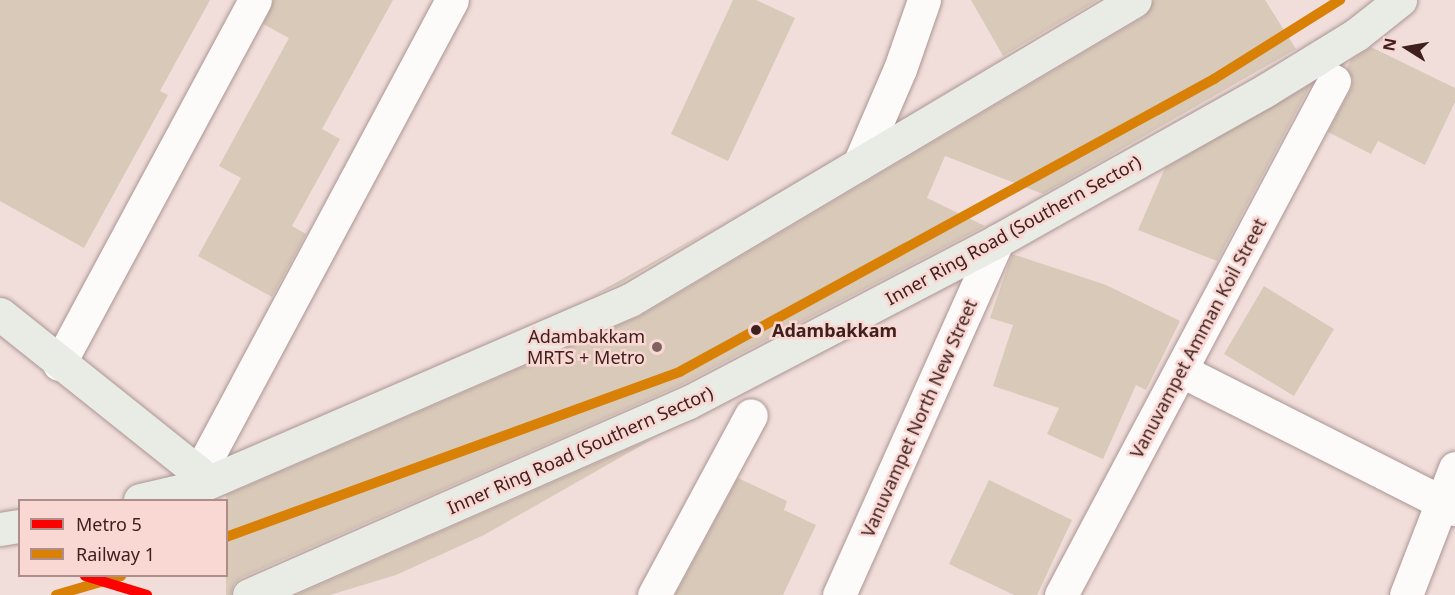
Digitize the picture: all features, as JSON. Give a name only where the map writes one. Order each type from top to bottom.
[{"type":"main road","points":[[146,499],[200,480],[630,300],[1135,0]]},
{"type":"main road","name":"Inner Ring Road (Southern Sector)","points":[[249,595],[689,402],[997,241],[1266,90],[1357,34],[1400,0]]},
{"type":"main road","points":[[0,314],[200,480]]},
{"type":"main road","points":[[0,529],[18,526]]},
{"type":"street","points":[[59,364],[255,0]]},
{"type":"street","points":[[200,480],[452,0]]},
{"type":"street","points":[[859,164],[900,69],[924,0]]},
{"type":"street","name":"Vanuvampet Amman Koil Street","points":[[1061,595],[1334,81]]},
{"type":"street","name":"Vanuvampet North New Street","points":[[839,595],[997,241]]},
{"type":"street","points":[[1182,371],[1448,507]]},
{"type":"street","points":[[654,595],[751,415]]},
{"type":"street","points":[[1406,595],[1448,507],[1455,468]]},
{"type":"building","points":[[0,0],[210,0],[160,91],[168,95],[84,248],[0,201]]},
{"type":"building","points":[[274,0],[393,0],[322,129],[340,139],[292,226],[306,234],[272,297],[198,256],[241,178],[219,166],[289,38],[263,24]]},
{"type":"building","points":[[733,0],[756,0],[795,18],[728,161],[671,134]]},
{"type":"building","points":[[971,0],[1098,0],[1003,56]]},
{"type":"building","points":[[1154,0],[1265,0],[1296,49],[1043,194],[945,156],[927,198],[985,226],[681,385],[241,578],[234,584],[231,595],[226,595],[228,499],[226,495],[640,316],[1145,16]]},
{"type":"building","points":[[1371,47],[1455,88],[1455,102],[1425,165],[1378,141],[1371,154],[1328,132],[1351,89],[1353,80],[1347,68],[1351,60]]},
{"type":"building","points":[[1311,84],[1217,261],[1138,230],[1165,168]]},
{"type":"building","points":[[722,223],[621,283],[592,296],[671,252]]},
{"type":"building","points":[[1012,254],[1106,285],[1180,321],[1146,390],[1136,385],[1103,459],[1047,434],[1059,408],[993,386],[1013,325],[990,318]]},
{"type":"building","points":[[1264,286],[1334,329],[1294,396],[1224,354]]},
{"type":"building","points":[[658,436],[484,535],[396,575],[330,595],[296,595]]},
{"type":"building","points":[[738,478],[787,501],[784,510],[816,525],[783,595],[675,595]]},
{"type":"building","points":[[989,480],[1072,520],[1037,595],[1014,595],[949,564]]},
{"type":"metro line","name":"5","points":[[88,577],[147,595]]},
{"type":"rail line","name":"1","points":[[228,536],[681,371],[1214,79],[1340,0]]},
{"type":"rail line","name":"1","points":[[56,595],[118,577]]},
{"type":"place","name":"Adambakkam","points":[[756,330]]},
{"type":"place","name":"Adambakkam MRTS + Metro","points":[[657,347]]}]
